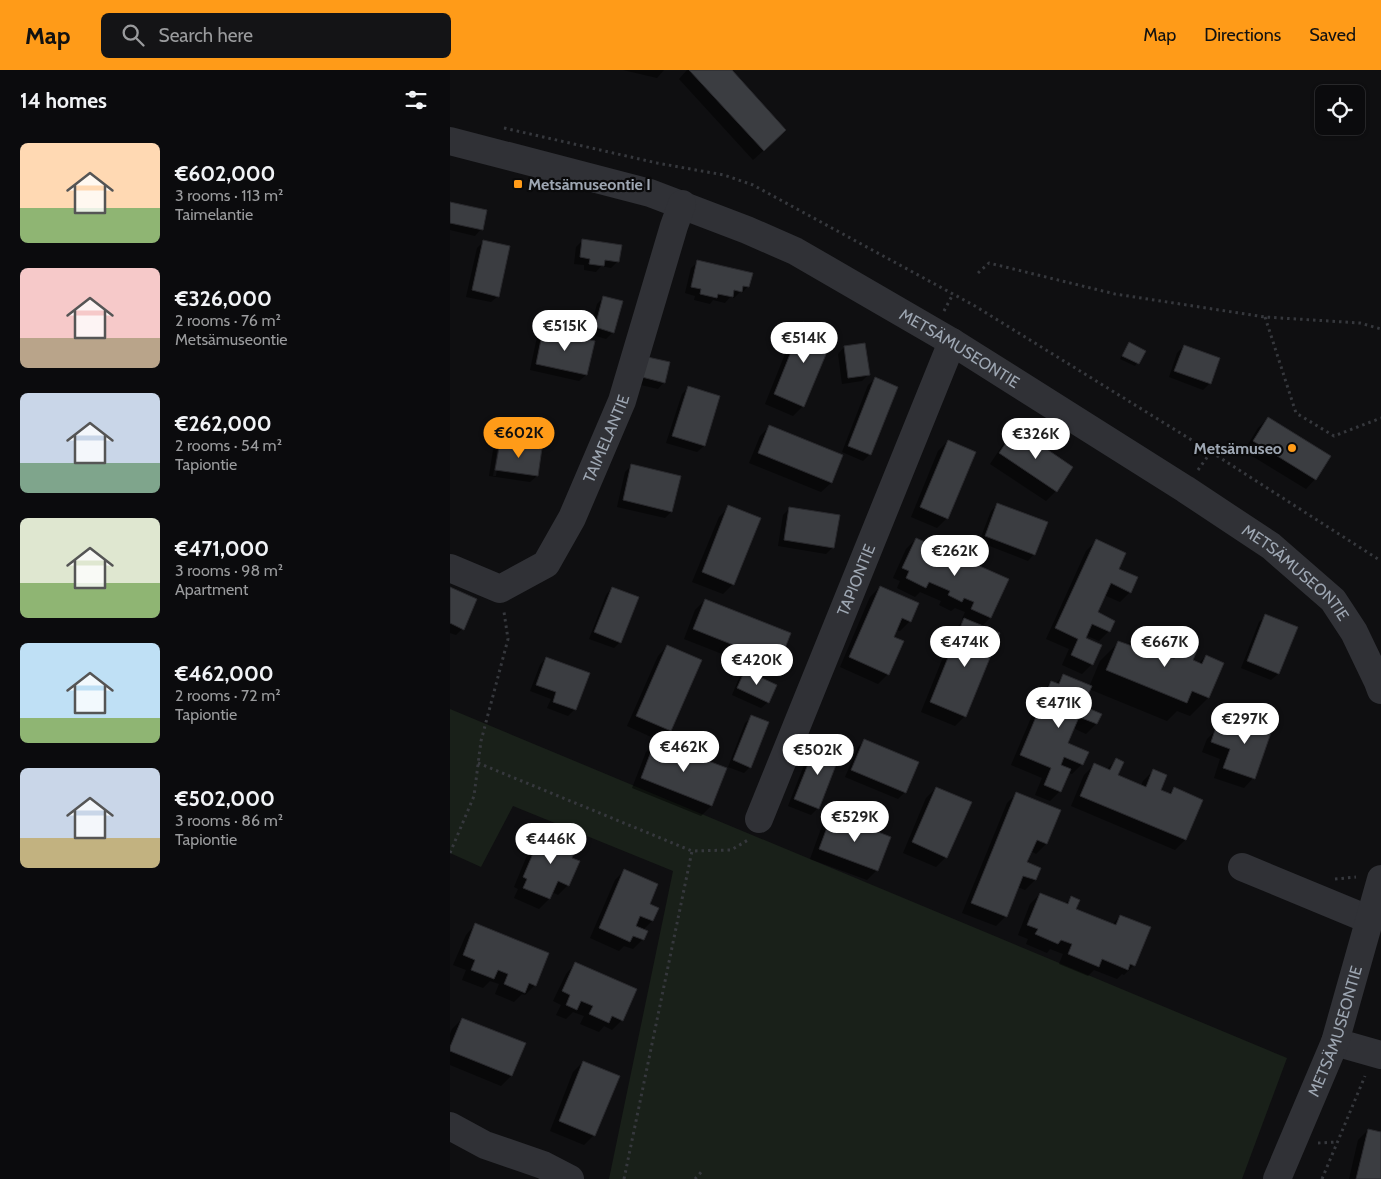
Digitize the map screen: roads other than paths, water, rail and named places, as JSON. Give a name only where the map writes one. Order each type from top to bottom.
[{"type":"street","name":"METSÄMUSEONTIE","points":[[450,141],[650,192],[682,204],[795,251],[952,342],[1185,489],[1271,546],[1332,600],[1354,632],[1381,690]]},
{"type":"street","name":"TAIMELANTIE","points":[[450,568],[500,589],[546,564],[572,518],[622,401],[682,204]]},
{"type":"street","name":"TAPIONTIE","points":[[759,819],[952,342]]},
{"type":"street","points":[[1242,867],[1370,920]]},
{"type":"street","name":"METSÄMUSEONTIE","points":[[1277,1179],[1334,1042],[1381,878]]},
{"type":"street","points":[[1334,1042],[1378,1054]]},
{"type":"street","points":[[450,1126],[485,1145],[543,1165],[570,1179]]},
{"type":"place","name":"Metsämuseontie I","points":[[518,184]]},
{"type":"place","name":"Metsämuseo","points":[[1292,448]]}]
